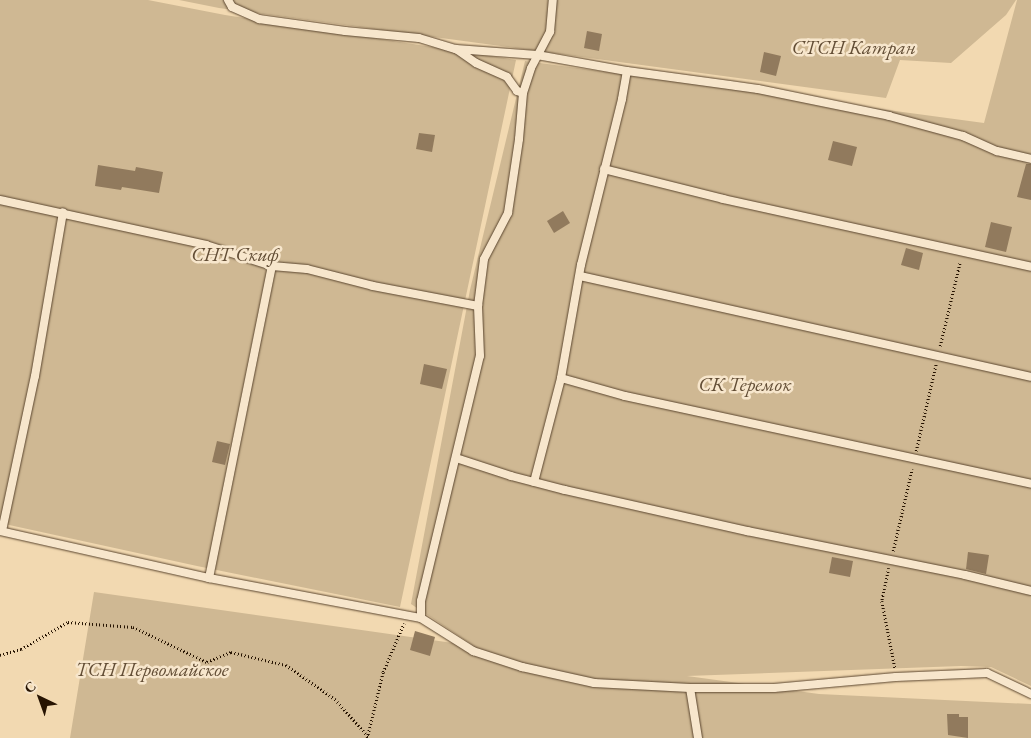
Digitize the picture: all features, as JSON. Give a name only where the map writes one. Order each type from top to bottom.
[{"type":"lane","points":[[228,0],[232,7],[259,18],[345,31],[419,38],[456,48],[538,55],[627,71],[758,89],[889,116],[963,136],[997,151],[1031,159]]},
{"type":"lane","points":[[421,618],[421,601],[480,356],[478,306],[484,258],[508,213],[519,140],[523,93],[538,55],[550,32],[553,0]]},
{"type":"lane","points":[[456,48],[476,63],[507,77],[517,91],[523,93]]},
{"type":"lane","points":[[534,482],[562,378],[580,276],[622,100],[627,71]]},
{"type":"lane","points":[[604,169],[723,199],[1031,267]]},
{"type":"lane","points":[[0,200],[63,212],[206,245],[272,266],[307,269],[373,286],[478,306]]},
{"type":"lane","points":[[63,212],[35,376],[1,531],[209,578],[421,618],[473,651],[522,667],[594,683],[690,688],[774,688],[896,677],[987,673],[1031,694]]},
{"type":"lane","points":[[209,578],[272,266]]},
{"type":"lane","points":[[580,276],[1031,378]]},
{"type":"lane","points":[[562,378],[625,396],[1031,484]]},
{"type":"lane","points":[[456,458],[534,482],[1031,591]]},
{"type":"lane","points":[[690,688],[698,738]]},
{"type":"path","points":[[367,737],[383,672],[408,615]]},
{"type":"path","points":[[0,655],[20,649],[68,622],[133,627],[207,662],[231,652],[286,665],[335,699],[367,737]]},
{"type":"green space","name":"СНТ Скиф","points":[[0,0],[148,0],[225,15],[516,60],[400,607],[197,566],[0,523]]},
{"type":"green space","name":"СТСН Катран","points":[[179,0],[1016,0],[1006,15],[951,63],[900,60],[886,98],[219,8]]},
{"type":"green space","name":"СК Теремок","points":[[1017,0],[1031,0],[1031,686],[991,667],[961,666],[687,676],[819,694],[1031,704],[1031,738],[70,738],[94,592],[474,646],[411,604],[470,290],[525,61],[984,123]]},
{"type":"building","points":[[587,31],[602,34],[599,51],[584,48]]},
{"type":"building","points":[[764,52],[781,56],[776,76],[760,72]]},
{"type":"building","points":[[419,133],[435,135],[432,152],[416,149]]},
{"type":"building","points":[[833,141],[857,147],[852,166],[828,160]]},
{"type":"building","points":[[1026,164],[1031,164],[1031,200],[1017,197]]},
{"type":"building","points":[[98,165],[135,171],[136,167],[163,172],[159,193],[122,187],[121,190],[95,186]]},
{"type":"building","points":[[563,211],[570,223],[554,233],[547,221]]},
{"type":"building","points":[[991,222],[1012,227],[1006,252],[985,247]]},
{"type":"building","points":[[906,248],[923,253],[919,270],[901,265]]},
{"type":"building","points":[[424,364],[447,369],[442,389],[420,384]]},
{"type":"building","points":[[217,441],[230,444],[225,465],[212,462]]},
{"type":"building","points":[[968,552],[989,555],[986,574],[966,569]]},
{"type":"building","points":[[832,557],[853,561],[850,577],[829,573]]},
{"type":"building","points":[[415,631],[435,637],[430,656],[410,650]]},
{"type":"building","points":[[947,714],[959,714],[959,717],[968,717],[968,738],[948,735]]},
{"type":"park label","name":"ТСН Первомайское","points":[[152,669]]}]
